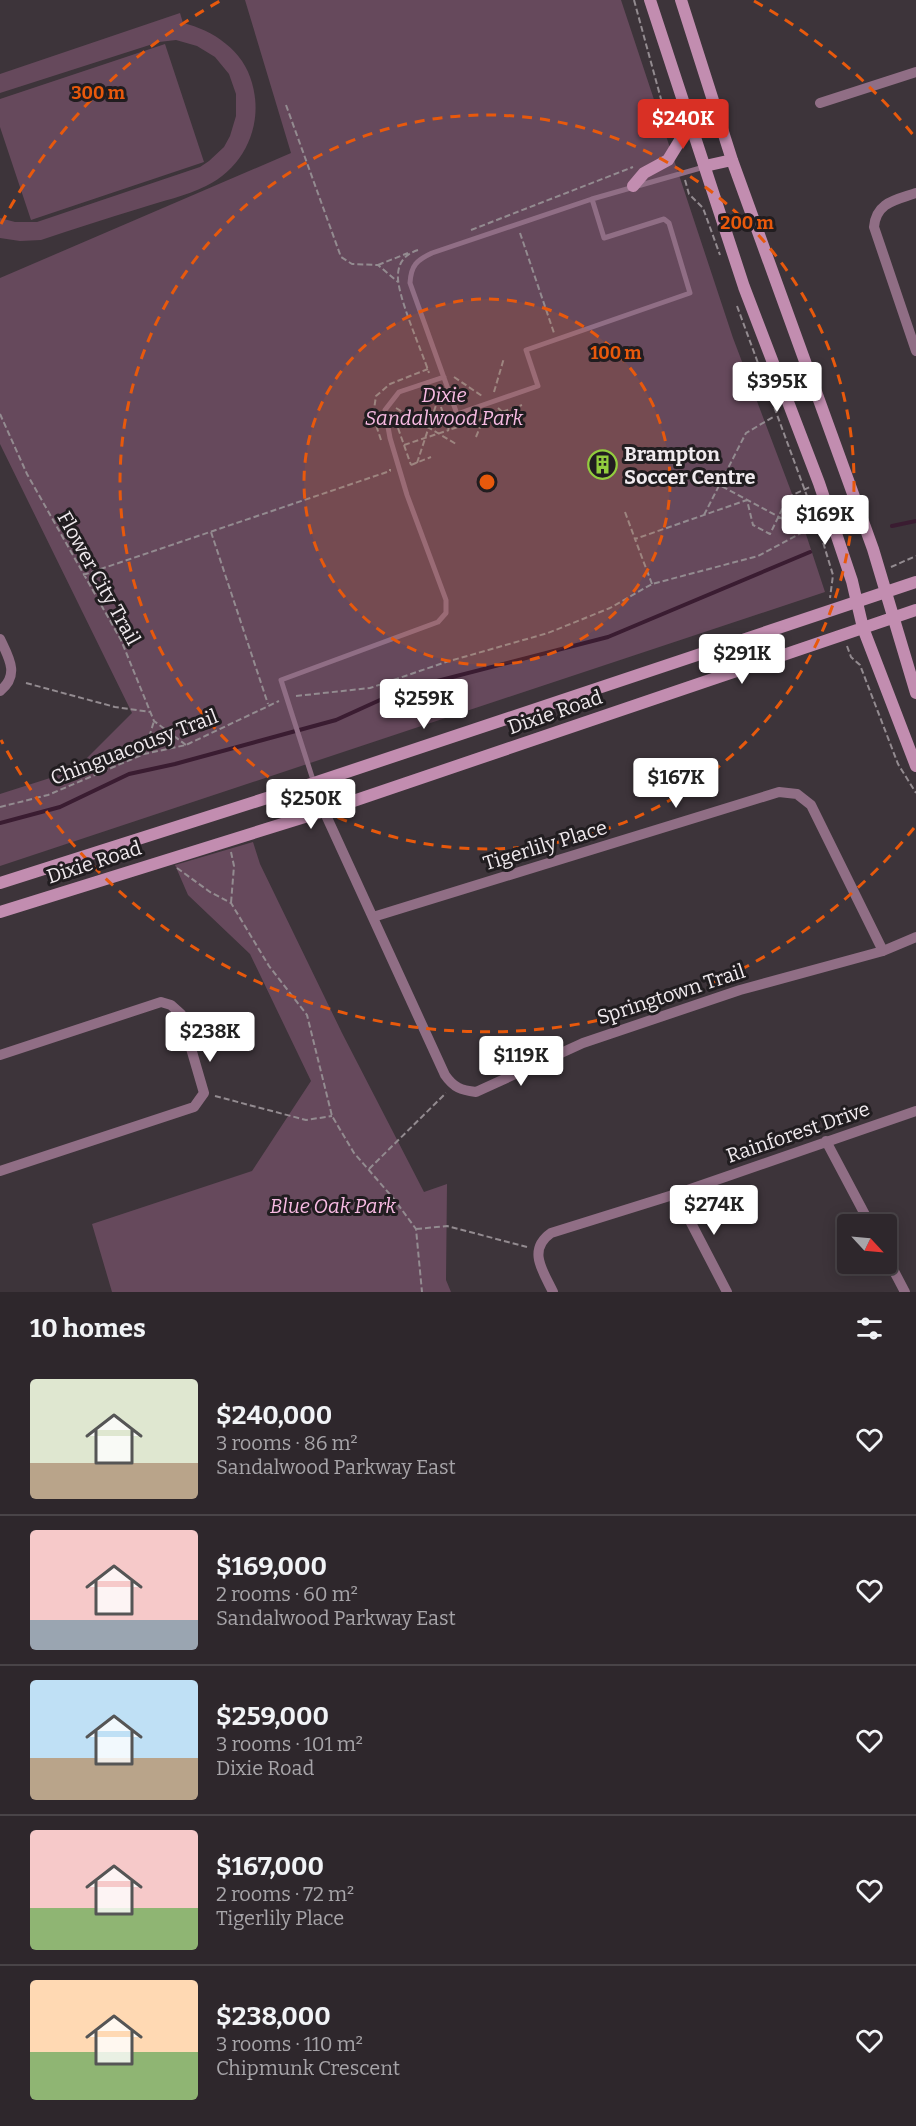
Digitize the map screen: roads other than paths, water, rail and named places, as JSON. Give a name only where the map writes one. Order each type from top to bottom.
[{"type":"main road","points":[[650,0],[744,287],[819,483],[863,628],[916,766]]},
{"type":"main road","points":[[681,0],[732,160],[880,571],[916,693]]},
{"type":"main road","points":[[633,186],[644,173],[668,160],[690,124]]},
{"type":"main road","points":[[705,166],[732,160]]},
{"type":"main road","name":"Dixie Road","points":[[0,883],[314,783],[916,582]]},
{"type":"main road","name":"Dixie Road","points":[[0,912],[324,810],[916,610]]},
{"type":"street","points":[[820,103],[916,72]]},
{"type":"street","points":[[916,193],[885,203],[878,211],[874,227],[916,351]]},
{"type":"street","points":[[0,639],[12,668],[10,680],[0,691]]},
{"type":"street","points":[[314,783],[373,917]]},
{"type":"street","name":"Tigerlily Place","points":[[373,917],[778,792],[797,794],[811,805],[883,951]]},
{"type":"street","name":"Springtown Trail","points":[[373,917],[445,1076],[453,1086],[476,1092],[582,1043],[740,990],[883,951],[916,937]]},
{"type":"street","points":[[0,1055],[161,1002],[171,1005],[181,1014],[204,1093],[194,1107],[0,1171]]},
{"type":"street","name":"Rainforest Drive","points":[[553,1292],[539,1263],[537,1250],[542,1239],[550,1233],[676,1194],[916,1111]]},
{"type":"street","points":[[826,1141],[865,1214]]},
{"type":"street","points":[[676,1194],[727,1292]]},
{"type":"street","points":[[896,1274],[905,1292]]},
{"type":"lane","points":[[592,199],[604,238],[664,219],[669,223],[690,293],[526,350],[538,386],[457,414],[410,283],[411,269],[418,260],[432,253],[592,199],[705,166]]},
{"type":"lane","points":[[314,783],[281,680],[438,622],[446,614],[446,600],[399,469],[386,421],[388,402],[399,392],[444,378]]},
{"type":"waterway","points":[[892,526],[916,521]]},
{"type":"waterway","points":[[0,823],[60,807],[129,774],[175,764],[336,720],[402,690],[608,637],[810,552]]},
{"type":"place","name":"Brampton Soccer Centre","points":[[603,465]]},
{"type":"park label","name":"Dixie Sandalwood Park","points":[[444,406]]},
{"type":"park label","name":"Blue Oak Park","points":[[333,1206]]}]
